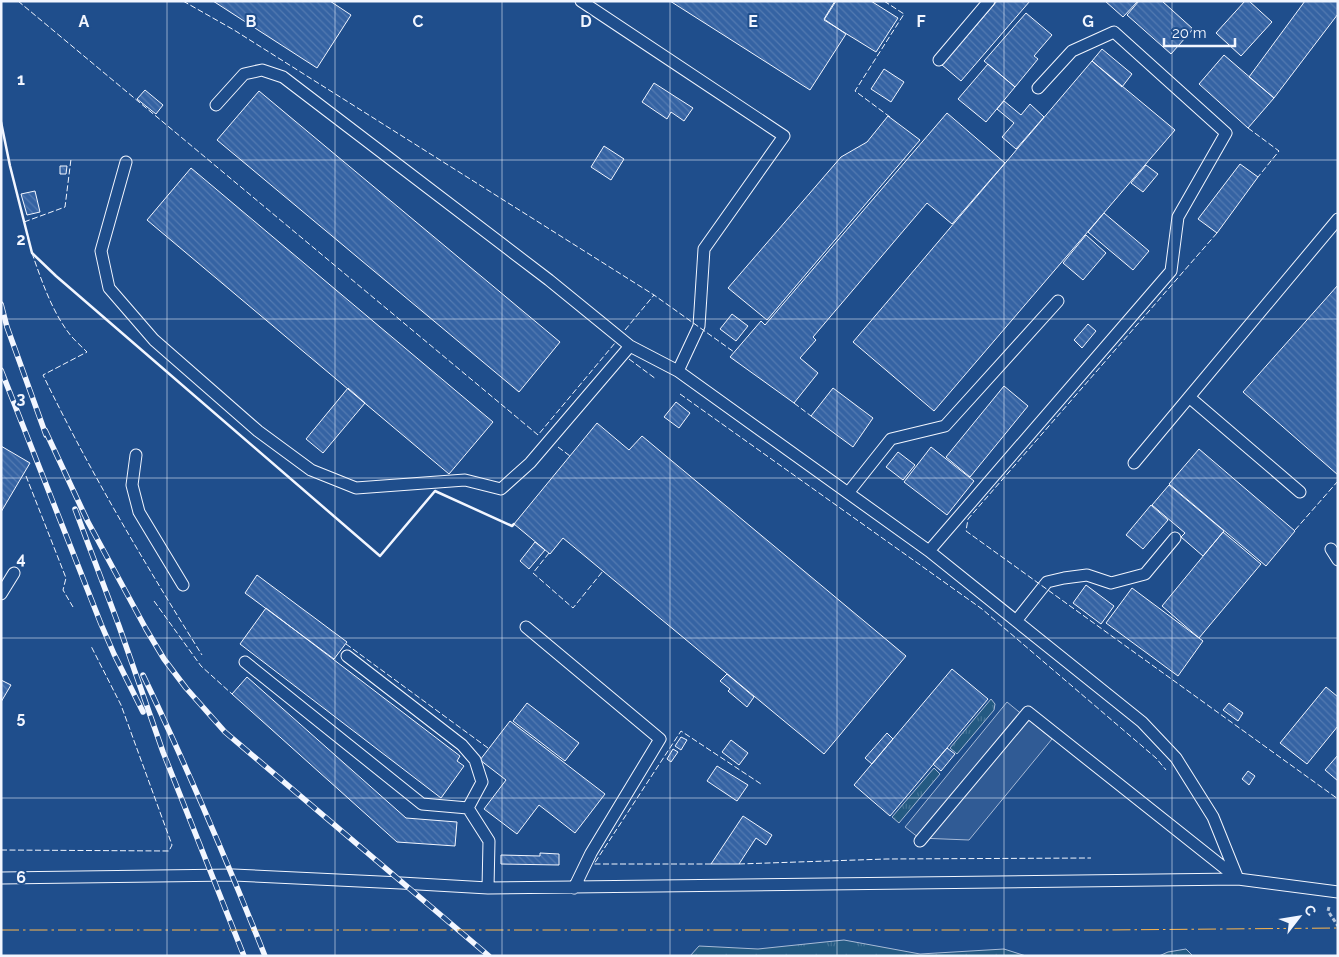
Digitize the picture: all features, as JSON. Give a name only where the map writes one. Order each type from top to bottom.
[{"type":"lane","points":[[581,1],[784,136],[704,249],[699,326],[678,371]]},
{"type":"lane","points":[[938,60],[989,1]]},
{"type":"lane","points":[[929,551],[1171,270],[1178,218],[1226,133],[1114,32],[1072,51],[1038,88]]},
{"type":"lane","points":[[216,105],[244,74],[262,70],[283,77],[550,280],[630,346],[678,371],[929,551],[1142,722],[1176,758],[1214,818],[1238,879]]},
{"type":"lane","points":[[126,162],[101,251],[109,288],[154,340],[258,431],[311,470],[356,488],[465,480],[500,489],[530,463],[630,346]]},
{"type":"lane","points":[[1134,463],[1338,219]]},
{"type":"lane","points":[[848,493],[891,439],[945,426],[1058,301]]},
{"type":"lane","points":[[1189,397],[1300,492]]},
{"type":"lane","points":[[136,455],[132,486],[139,512],[183,585]]},
{"type":"lane","points":[[1016,621],[1047,582],[1087,575],[1111,583],[1145,574],[1175,538]]},
{"type":"lane","points":[[1,594],[14,572]]},
{"type":"lane","points":[[526,627],[660,739],[591,853],[574,888]]},
{"type":"lane","points":[[348,656],[462,744],[475,760],[482,782],[468,808]]},
{"type":"lane","points":[[245,662],[422,804],[468,808]]},
{"type":"lane","points":[[920,841],[1028,712],[1238,879]]},
{"type":"lane","points":[[468,808],[489,841],[488,888]]},
{"type":"lane","points":[[1,878],[233,875],[401,882],[488,888],[1238,879],[1338,892]]},
{"type":"green space","points":[[991,699],[995,704],[994,710],[957,754],[950,748]]},
{"type":"green space","points":[[934,768],[940,774],[899,823],[892,817]]},
{"type":"green space","points":[[844,940],[920,954],[1004,949],[1026,956],[690,956],[699,946],[758,949]]},
{"type":"green space","points":[[1186,949],[1193,956],[1159,956],[1168,952]]},
{"type":"shaded area","points":[[1007,702],[1052,739],[969,840],[919,838],[905,827]]},
{"type":"building","points":[[213,1],[330,1],[351,15],[317,68]]},
{"type":"building","points":[[670,1],[835,1],[824,19],[846,34],[810,90]]},
{"type":"building","points":[[836,1],[871,1],[898,18],[876,52],[824,20]]},
{"type":"building","points":[[997,1],[1030,1],[961,81],[942,65]]},
{"type":"building","points":[[1105,1],[1138,1],[1123,17]]},
{"type":"building","points":[[1139,1],[1162,1],[1193,29],[1171,54],[1127,15]]},
{"type":"building","points":[[1245,1],[1249,1],[1272,22],[1241,56],[1216,33]]},
{"type":"building","points":[[1305,1],[1338,1],[1338,14],[1274,98],[1249,77]]},
{"type":"building","points":[[1026,13],[1052,35],[1034,56],[1038,59],[1015,87],[984,61]]},
{"type":"building","points":[[1102,49],[1132,74],[1122,87],[1092,61]]},
{"type":"building","points":[[1224,55],[1274,98],[1248,128],[1199,84]]},
{"type":"building","points":[[1092,61],[1175,130],[934,411],[853,342]]},
{"type":"building","points":[[988,64],[1015,87],[986,122],[958,99]]},
{"type":"building","points":[[884,69],[904,82],[891,102],[871,89]]},
{"type":"building","points":[[654,83],[693,108],[684,121],[671,112],[667,119],[642,102]]},
{"type":"building","points":[[145,90],[163,105],[156,114],[137,99]]},
{"type":"building","points":[[259,91],[560,342],[519,392],[217,140]]},
{"type":"building","points":[[1004,101],[1021,115],[1030,104],[1044,117],[1016,149],[1002,137],[1014,123],[997,109]]},
{"type":"building","points":[[947,113],[1005,163],[952,224],[927,203],[813,337],[816,340],[800,358],[818,373],[794,403],[730,357],[761,321],[765,325]]},
{"type":"building","points":[[888,116],[920,140],[767,320],[728,288],[841,157],[867,142]]},
{"type":"building","points":[[604,146],[624,159],[611,180],[591,167]]},
{"type":"building","points":[[1240,164],[1258,177],[1217,233],[1198,219]]},
{"type":"building","points":[[1146,165],[1158,174],[1143,192],[1131,183]]},
{"type":"building","points":[[60,166],[67,166],[66,174],[60,174]]},
{"type":"building","points":[[191,168],[493,422],[449,474],[147,220]]},
{"type":"building","points":[[35,191],[40,212],[27,215],[21,194]]},
{"type":"building","points":[[1104,213],[1149,251],[1133,270],[1088,232]]},
{"type":"building","points":[[1086,235],[1106,253],[1083,280],[1063,263]]},
{"type":"building","points":[[1338,285],[1338,475],[1243,392]]},
{"type":"building","points":[[732,314],[748,326],[736,341],[720,329]]},
{"type":"building","points":[[1088,324],[1096,331],[1082,348],[1074,340]]},
{"type":"building","points":[[1004,386],[1028,406],[970,477],[946,457]]},
{"type":"building","points":[[348,388],[365,403],[323,453],[306,439]]},
{"type":"building","points":[[833,388],[873,418],[853,447],[811,416]]},
{"type":"building","points":[[676,402],[690,413],[679,428],[664,417]]},
{"type":"building","points":[[597,423],[629,450],[642,436],[906,656],[824,754],[563,538],[550,554],[514,524]]},
{"type":"building","points":[[1,446],[30,463],[1,512]]},
{"type":"building","points":[[931,447],[974,481],[947,515],[904,482]]},
{"type":"building","points":[[1199,449],[1295,531],[1266,566],[1169,484]]},
{"type":"building","points":[[898,452],[915,465],[903,480],[886,467]]},
{"type":"building","points":[[1169,485],[1224,531],[1203,556],[1181,537],[1185,533],[1152,505]]},
{"type":"building","points":[[1151,505],[1168,520],[1143,549],[1126,535]]},
{"type":"building","points":[[1223,532],[1261,564],[1199,638],[1162,606]]},
{"type":"building","points":[[535,542],[545,550],[529,569],[520,561]]},
{"type":"building","points":[[257,575],[347,642],[334,659],[245,593]]},
{"type":"building","points":[[1086,585],[1114,606],[1101,624],[1073,603]]},
{"type":"building","points":[[1132,588],[1203,641],[1178,676],[1106,623]]},
{"type":"building","points":[[266,608],[460,756],[457,761],[464,766],[441,798],[240,644]]},
{"type":"building","points":[[952,669],[988,699],[890,816],[854,785]]},
{"type":"building","points":[[727,674],[754,697],[747,707],[728,691],[730,689],[720,681]]},
{"type":"building","points":[[247,677],[406,818],[457,822],[455,846],[397,842],[232,694]]},
{"type":"building","points":[[1,680],[11,685],[1,702]]},
{"type":"building","points":[[1326,687],[1338,697],[1338,726],[1307,764],[1280,743]]},
{"type":"building","points":[[527,703],[579,743],[565,761],[513,721]]},
{"type":"building","points":[[1229,703],[1243,713],[1238,721],[1223,710]]},
{"type":"building","points":[[510,721],[605,794],[575,833],[539,805],[517,834],[484,809],[506,780],[480,760]]},
{"type":"building","points":[[887,733],[893,739],[872,764],[865,758]]},
{"type":"building","points":[[681,737],[687,740],[681,750],[675,746]]},
{"type":"building","points":[[731,740],[748,753],[739,765],[722,752]]},
{"type":"building","points":[[947,748],[955,754],[941,771],[933,764]]},
{"type":"building","points":[[673,749],[678,752],[671,762],[667,759]]},
{"type":"building","points":[[1338,755],[1338,781],[1325,770]]},
{"type":"building","points":[[717,766],[748,785],[737,801],[707,781]]},
{"type":"building","points":[[1248,771],[1255,776],[1249,785],[1242,779]]},
{"type":"building","points":[[743,816],[772,835],[766,845],[756,838],[739,864],[711,864]]},
{"type":"building","points":[[540,853],[559,854],[559,865],[501,864],[501,855],[540,856]]},
{"type":"railway","points":[[1,304],[7,327],[46,435]]},
{"type":"railway","points":[[1,370],[101,624],[143,712]]},
{"type":"railway","points":[[45,430],[88,522],[146,629],[164,659],[186,688],[225,732],[489,956]]},
{"type":"railway","points":[[75,509],[119,626],[163,752],[244,956]]},
{"type":"railway","points":[[143,675],[206,814],[265,956]]},
{"type":"fence","points":[[18,1],[538,435],[615,343]]},
{"type":"fence","points":[[183,1],[234,30],[654,295],[734,352]]},
{"type":"fence","points":[[884,1],[904,14],[855,91],[890,117]]},
{"type":"fence","points":[[1248,128],[1279,151],[1258,177]]},
{"type":"fence","points":[[24,222],[65,207],[71,159]]},
{"type":"fence","points":[[1217,233],[968,519],[966,531],[1338,799]]},
{"type":"fence","points":[[32,253],[56,314],[70,335],[87,352],[43,375],[119,517],[202,655]]},
{"type":"fence","points":[[625,330],[654,295]]},
{"type":"fence","points":[[629,359],[656,379]]},
{"type":"fence","points":[[680,394],[982,609],[1156,758],[1166,770]]},
{"type":"fence","points":[[794,403],[811,416]]},
{"type":"fence","points":[[558,447],[570,456]]},
{"type":"fence","points":[[26,476],[66,578],[63,590],[73,607]]},
{"type":"fence","points":[[1295,530],[1338,481]]},
{"type":"fence","points":[[549,553],[533,573],[573,608],[603,571]]},
{"type":"fence","points":[[154,601],[201,666],[232,694]]},
{"type":"fence","points":[[346,644],[488,748]]},
{"type":"fence","points":[[1,850],[169,851],[172,845],[121,705],[91,646]]},
{"type":"fence","points":[[711,864],[594,864],[681,731],[761,784]]},
{"type":"fence","points":[[739,864],[886,859],[1091,858]]},
{"type":"wall","points":[[1,122],[32,253],[56,276],[380,556],[435,491],[512,526],[514,524]]},
{"type":"power","points":[[1,930],[1106,930],[1338,928]]}]
